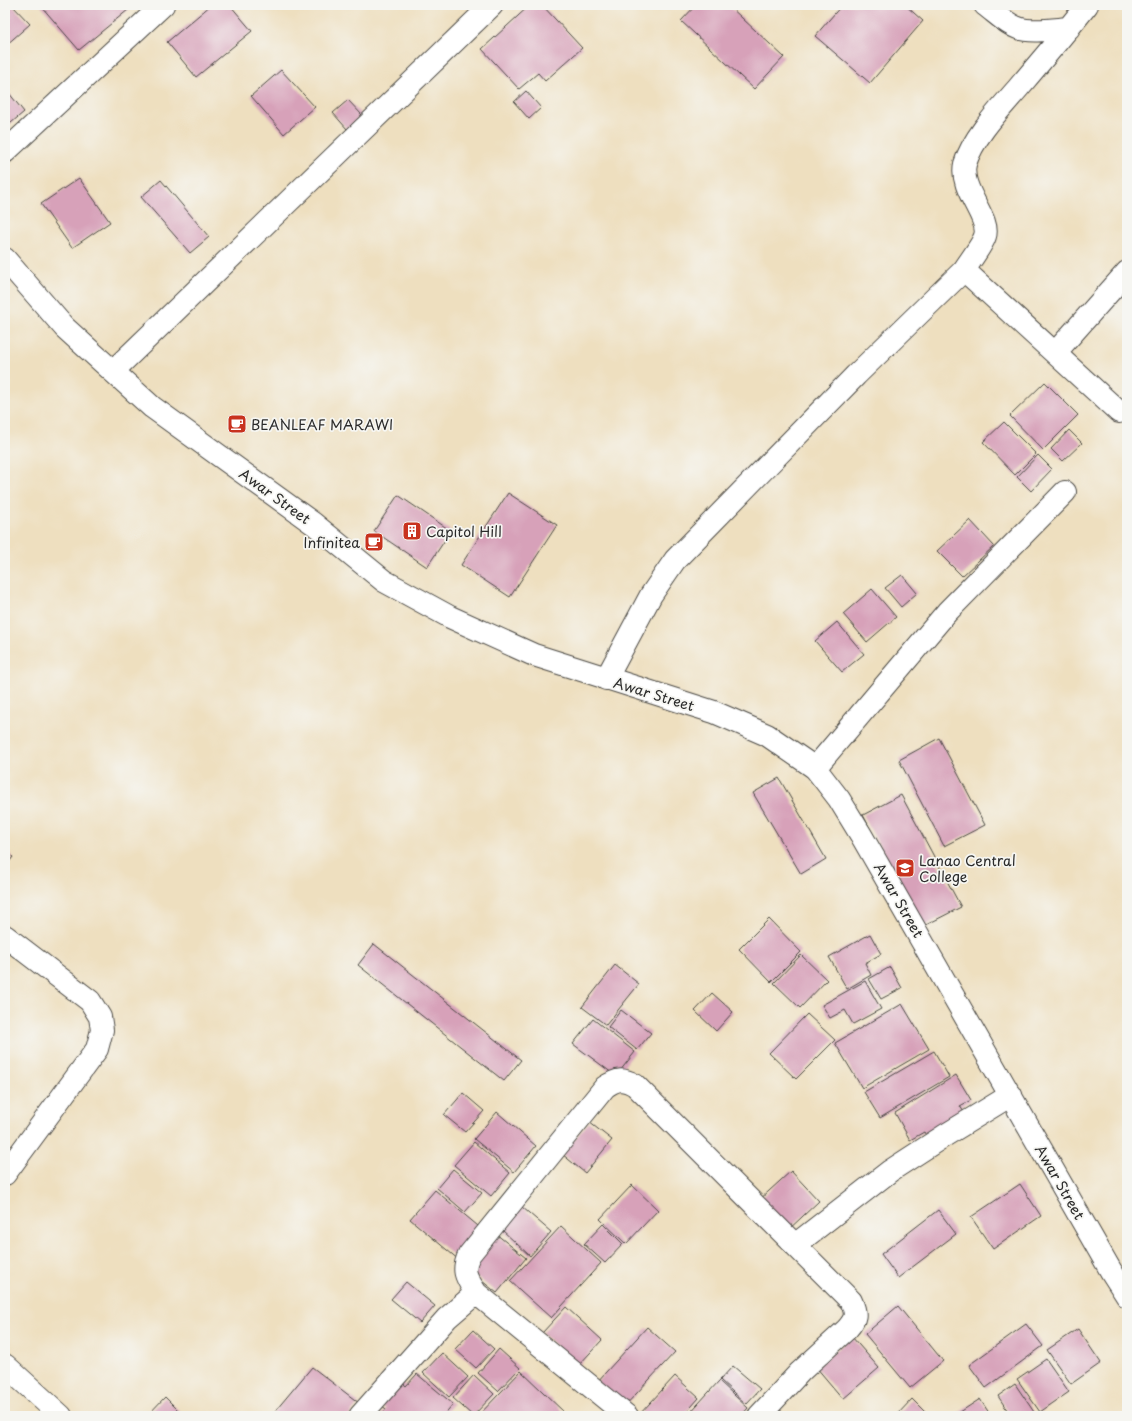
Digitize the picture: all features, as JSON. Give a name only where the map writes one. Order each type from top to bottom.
[{"type":"street","points":[[5,152],[163,5]]},
{"type":"street","points":[[113,371],[492,5]]},
{"type":"street","points":[[985,5],[1007,23],[1020,29],[1034,30],[1069,28]]},
{"type":"street","points":[[606,679],[651,595],[675,560],[856,375],[964,270],[985,236],[985,228],[982,219],[964,180],[965,166],[971,149],[992,118],[1087,5]]},
{"type":"street","name":"Awar Street","points":[[5,259],[64,327],[152,407],[314,524],[384,581],[450,617],[534,655],[714,712],[761,732],[815,768],[839,799],[862,835],[1107,1264],[1127,1296]]},
{"type":"street","points":[[964,270],[976,279],[1119,412]]},
{"type":"street","points":[[1054,353],[1127,272]]},
{"type":"street","points":[[815,768],[947,612],[1065,492]]},
{"type":"street","points":[[5,936],[90,1001],[100,1017],[102,1030],[97,1048],[5,1174]]},
{"type":"street","points":[[627,1416],[476,1293],[465,1276],[465,1264],[469,1255],[605,1087],[614,1081],[625,1080],[635,1085],[851,1301],[855,1314],[854,1322],[800,1372],[759,1416]]},
{"type":"street","points":[[795,1245],[890,1171],[1011,1095]]},
{"type":"street","points":[[360,1416],[447,1318],[476,1293]]},
{"type":"street","points":[[5,1365],[61,1416]]},
{"type":"building","points":[[5,5],[12,5],[30,24],[5,46]]},
{"type":"building","points":[[134,5],[79,50],[41,6]]},
{"type":"building","points":[[211,5],[230,5],[252,31],[196,77],[167,42]]},
{"type":"building","points":[[530,5],[542,5],[582,48],[545,81],[538,73],[519,89],[482,49]]},
{"type":"building","points":[[696,5],[728,5],[784,57],[754,89],[681,21]]},
{"type":"building","points":[[842,5],[905,5],[923,21],[870,83],[815,36]]},
{"type":"building","points":[[281,70],[315,107],[284,134],[251,96]]},
{"type":"building","points":[[5,88],[24,112],[5,128]]},
{"type":"building","points":[[526,91],[541,108],[529,119],[514,102]]},
{"type":"building","points":[[348,100],[362,115],[347,129],[333,113]]},
{"type":"building","points":[[79,178],[110,222],[72,248],[41,204]]},
{"type":"building","points":[[161,180],[209,237],[190,253],[141,197]]},
{"type":"building","points":[[1045,382],[1078,415],[1043,450],[1010,416]]},
{"type":"building","points":[[1004,422],[1036,454],[1015,475],[983,442]]},
{"type":"building","points":[[1069,430],[1082,443],[1063,461],[1051,449]]},
{"type":"building","points":[[1038,455],[1052,469],[1031,491],[1017,477]]},
{"type":"building","points":[[508,493],[557,525],[510,597],[461,565]]},
{"type":"building","name":"Capitol Hill","points":[[398,495],[451,531],[427,567],[374,531]]},
{"type":"building","points":[[970,520],[994,546],[962,576],[937,551]]},
{"type":"building","points":[[902,575],[917,593],[901,607],[885,588]]},
{"type":"building","points":[[872,589],[896,617],[867,642],[843,614]]},
{"type":"building","points":[[837,622],[864,654],[842,672],[815,641]]},
{"type":"building","points":[[939,738],[985,825],[944,846],[899,760]]},
{"type":"building","points":[[779,778],[826,859],[801,874],[753,793]]},
{"type":"building","points":[[901,795],[961,907],[922,927],[863,815]]},
{"type":"building","points":[[5,850],[13,857],[5,867]]},
{"type":"building","points":[[769,919],[801,952],[771,982],[739,949]]},
{"type":"building","points":[[870,934],[881,954],[865,963],[871,975],[847,989],[829,957]]},
{"type":"building","points":[[374,944],[521,1060],[504,1081],[358,965]]},
{"type":"building","points":[[801,955],[827,980],[800,1008],[774,983]]},
{"type":"building","points":[[615,965],[639,984],[606,1025],[582,1007]]},
{"type":"building","points":[[890,967],[902,988],[881,999],[869,979]]},
{"type":"building","points":[[865,981],[881,1009],[853,1024],[845,1010],[830,1018],[822,1005]]},
{"type":"building","points":[[712,993],[733,1012],[716,1031],[695,1011]]},
{"type":"building","points":[[902,1004],[929,1049],[862,1088],[835,1043]]},
{"type":"building","points":[[621,1010],[651,1033],[637,1050],[608,1027]]},
{"type":"building","points":[[807,1014],[835,1040],[796,1079],[769,1053]]},
{"type":"building","points":[[593,1019],[635,1052],[616,1076],[573,1044]]},
{"type":"building","points":[[934,1051],[949,1077],[880,1118],[864,1092]]},
{"type":"building","points":[[956,1075],[971,1100],[960,1106],[967,1117],[929,1140],[924,1132],[910,1140],[895,1113]]},
{"type":"building","points":[[463,1093],[484,1111],[465,1132],[444,1115]]},
{"type":"building","points":[[497,1112],[536,1146],[514,1172],[474,1139]]},
{"type":"building","points":[[589,1122],[612,1140],[585,1173],[562,1154]]},
{"type":"building","points":[[474,1142],[510,1173],[491,1196],[454,1165]]},
{"type":"building","points":[[453,1169],[482,1193],[465,1212],[437,1188]]},
{"type":"building","points":[[791,1171],[819,1201],[786,1232],[758,1201]]},
{"type":"building","points":[[1020,1184],[1041,1216],[993,1249],[971,1217]]},
{"type":"building","points":[[632,1185],[658,1210],[626,1244],[600,1219]]},
{"type":"building","points":[[435,1190],[484,1231],[459,1260],[410,1219]]},
{"type":"building","points":[[522,1207],[551,1232],[530,1256],[502,1230]]},
{"type":"building","points":[[938,1210],[956,1234],[898,1278],[881,1254]]},
{"type":"building","points":[[603,1224],[623,1244],[605,1263],[584,1244]]},
{"type":"building","points":[[561,1226],[601,1263],[551,1318],[510,1281]]},
{"type":"building","points":[[496,1234],[526,1258],[497,1293],[467,1269]]},
{"type":"building","points":[[406,1282],[435,1306],[420,1323],[391,1299]]},
{"type":"building","points":[[898,1306],[943,1361],[910,1388],[865,1334]]},
{"type":"building","points":[[566,1307],[602,1340],[578,1366],[542,1333]]},
{"type":"building","points":[[1026,1324],[1043,1346],[986,1388],[969,1365]]},
{"type":"building","points":[[647,1327],[675,1352],[623,1408],[596,1383]]},
{"type":"building","points":[[1078,1329],[1101,1363],[1071,1384],[1047,1350]]},
{"type":"building","points":[[473,1330],[494,1349],[476,1368],[455,1349]]},
{"type":"building","points":[[852,1337],[879,1368],[843,1399],[816,1367]]},
{"type":"building","points":[[499,1349],[520,1368],[498,1391],[478,1373]]},
{"type":"building","points":[[442,1353],[468,1377],[449,1397],[423,1373]]},
{"type":"building","points":[[1046,1359],[1069,1392],[1040,1412],[1017,1379]]},
{"type":"building","points":[[733,1366],[760,1389],[746,1404],[720,1380]]},
{"type":"building","points":[[312,1367],[359,1403],[349,1416],[271,1416]]},
{"type":"building","points":[[521,1371],[565,1413],[562,1416],[478,1416]]},
{"type":"building","points":[[417,1374],[453,1404],[443,1416],[380,1416],[386,1409],[376,1401],[396,1377],[406,1386]]},
{"type":"building","points":[[474,1375],[494,1394],[473,1416],[453,1398]]},
{"type":"building","points":[[675,1376],[699,1398],[683,1416],[638,1416]]},
{"type":"building","points":[[719,1381],[748,1408],[741,1416],[687,1416]]},
{"type":"building","points":[[1015,1384],[1034,1412],[1028,1416],[1011,1416],[998,1396]]},
{"type":"building","points":[[165,1397],[184,1416],[147,1416]]},
{"type":"building","points":[[912,1399],[929,1416],[896,1416]]},
{"type":"building","points":[[980,1399],[991,1416],[954,1416]]},
{"type":"place","name":"BEANLEAF MARAWI","points":[[237,424]]},
{"type":"place","name":"Capitol Hill","points":[[412,531]]},
{"type":"place","name":"Infinitea","points":[[374,542]]},
{"type":"place","name":"Lanao Central College","points":[[905,868]]}]
